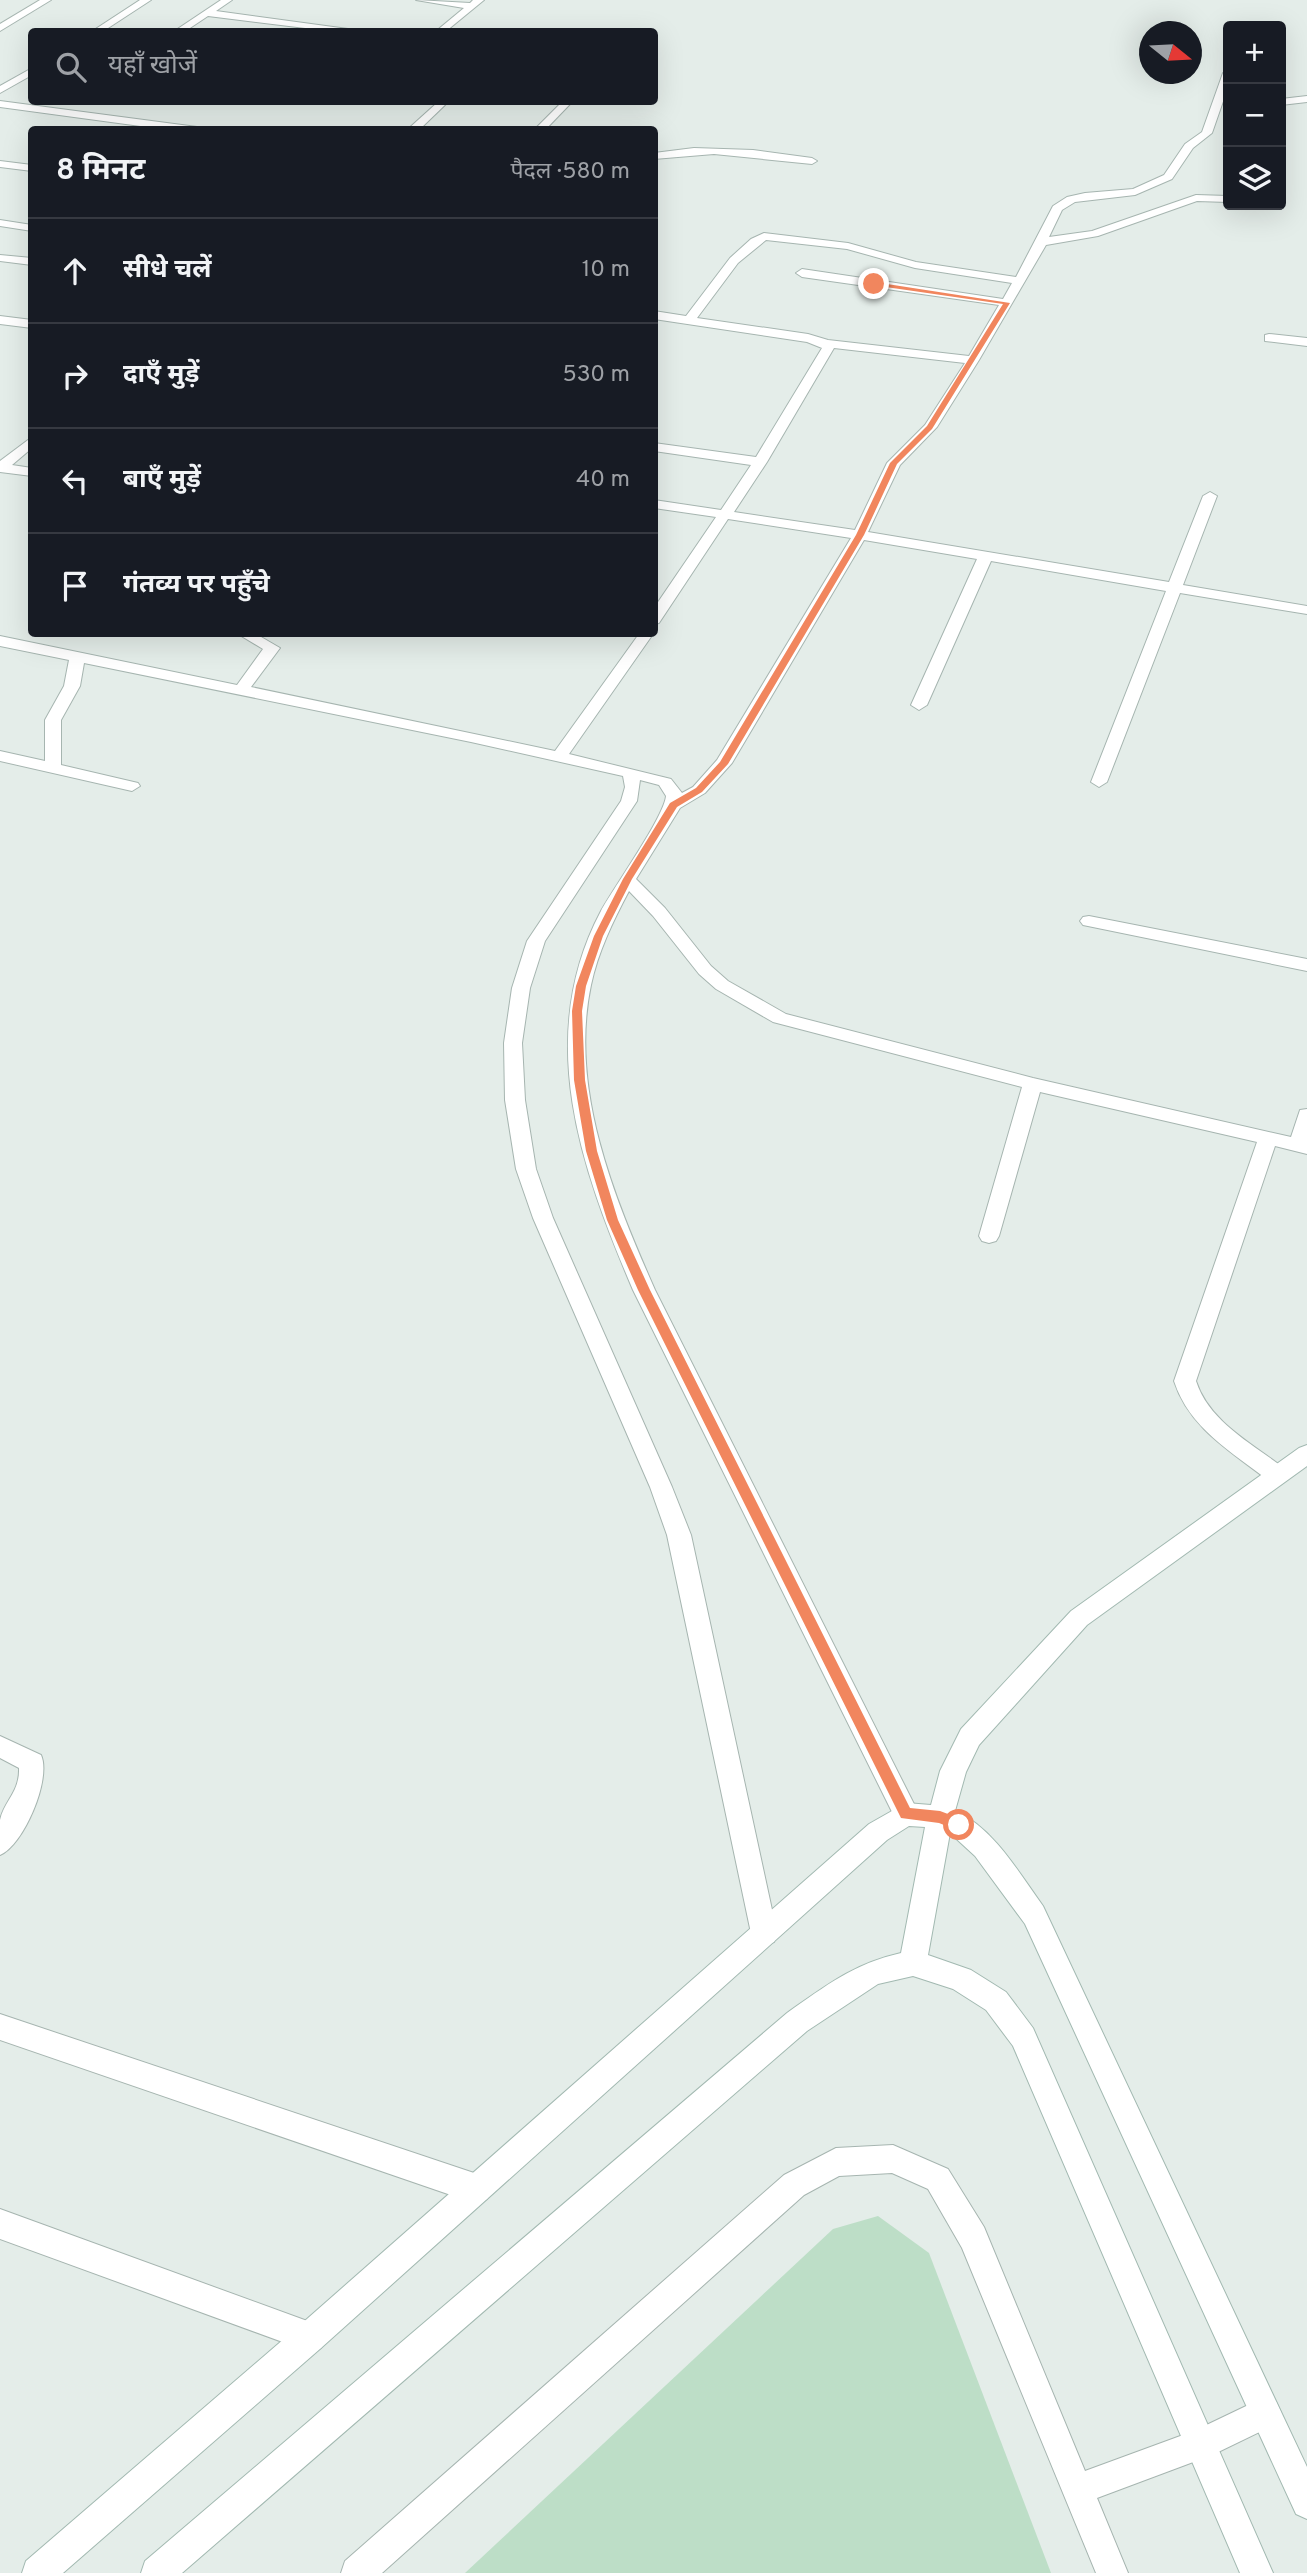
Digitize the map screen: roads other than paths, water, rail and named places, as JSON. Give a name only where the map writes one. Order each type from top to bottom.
[{"type":"street","points":[[0,28],[46,0]]},
{"type":"street","points":[[101,28],[146,0]]},
{"type":"street","points":[[183,28],[227,0]]},
{"type":"street","points":[[421,0],[475,3]]},
{"type":"street","points":[[444,28],[475,3]]},
{"type":"street","points":[[207,13],[333,28]]},
{"type":"street","points":[[0,90],[28,73]]},
{"type":"street","points":[[906,1814],[644,1290],[612,1220],[592,1151],[579,1080],[577,1011],[587,965],[627,879],[673,805],[699,790],[724,764],[860,535],[894,463],[930,427],[973,360],[1041,242],[1054,213],[1062,203],[1085,195],[1135,192],[1163,181],[1189,146],[1212,130],[1225,84]]},
{"type":"street","points":[[1286,101],[1307,99]]},
{"type":"street","points":[[0,104],[168,126]]},
{"type":"street","points":[[50,110],[58,105]]},
{"type":"street","points":[[416,126],[440,105]]},
{"type":"street","points":[[543,126],[564,105]]},
{"type":"street","points":[[125,126],[132,121]]},
{"type":"street","points":[[658,155],[693,150],[727,150],[812,161]]},
{"type":"street","points":[[0,164],[28,168]]},
{"type":"street","points":[[1119,194],[1156,211]]},
{"type":"street","points":[[1041,242],[1094,234],[1200,197],[1223,199]]},
{"type":"street","points":[[0,223],[28,227]]},
{"type":"street","points":[[689,320],[735,261],[754,240],[764,236],[848,246],[915,265],[1019,281]]},
{"type":"street","points":[[0,258],[28,262]]},
{"type":"street","points":[[802,273],[1007,303]]},
{"type":"street","points":[[658,316],[808,338],[826,344],[973,360]]},
{"type":"street","points":[[0,320],[28,324]]},
{"type":"street","points":[[1269,338],[1307,342]]},
{"type":"street","points":[[661,600],[760,462],[825,353],[826,344]]},
{"type":"street","points":[[1,468],[28,444]]},
{"type":"street","points":[[658,448],[760,462]]},
{"type":"street","points":[[1,468],[28,471]]},
{"type":"street","points":[[1099,782],[1210,496]]},
{"type":"street","points":[[658,505],[860,535],[1174,590],[1307,610]]},
{"type":"street","points":[[919,705],[985,558]]},
{"type":"street","points":[[243,689],[272,648],[252,637]]},
{"type":"street","points":[[559,757],[644,637]]},
{"type":"street","points":[[0,641],[243,689],[631,773],[665,782],[672,789],[673,805]]},
{"type":"street","points":[[53,768],[53,720],[72,687],[77,656]]},
{"type":"street","points":[[0,756],[132,786]]},
{"type":"street","points":[[631,773],[634,787],[629,801],[536,941],[521,988],[513,1043],[515,1100],[526,1169],[543,1218],[661,1487],[678,1535],[733,1779],[764,1933]]},
{"type":"street","points":[[627,879],[659,912],[705,970],[722,985],[758,1008],[811,1028],[1033,1084],[1303,1146],[1307,1115]]},
{"type":"street","points":[[1089,921],[1307,965]]},
{"type":"street","points":[[989,1236],[1033,1084]]},
{"type":"street","points":[[1268,1139],[1185,1381],[1187,1391],[1200,1414],[1277,1475]]},
{"type":"street","points":[[913,1963],[940,1817],[953,1771],[970,1737],[1079,1618],[1307,1454]]},
{"type":"street","points":[[0,1748],[24,1756],[33,1763],[34,1774],[26,1796],[0,1843]]},
{"type":"street","points":[[38,2573],[310,2337],[878,1832],[906,1814],[940,1817],[959,1825],[984,1848],[1034,1915],[1307,2503]]},
{"type":"street","points":[[157,2573],[797,2022],[873,1972],[913,1963],[961,1979],[996,2001],[1023,2037],[1257,2573]]},
{"type":"street","points":[[0,2027],[477,2189]]},
{"type":"street","points":[[358,2573],[794,2185],[836,2162],[893,2159],[938,2179],[973,2238],[1112,2573]]},
{"type":"street","points":[[0,2224],[310,2337]]},
{"type":"street","points":[[1079,2489],[1201,2444],[1265,2413]]}]
